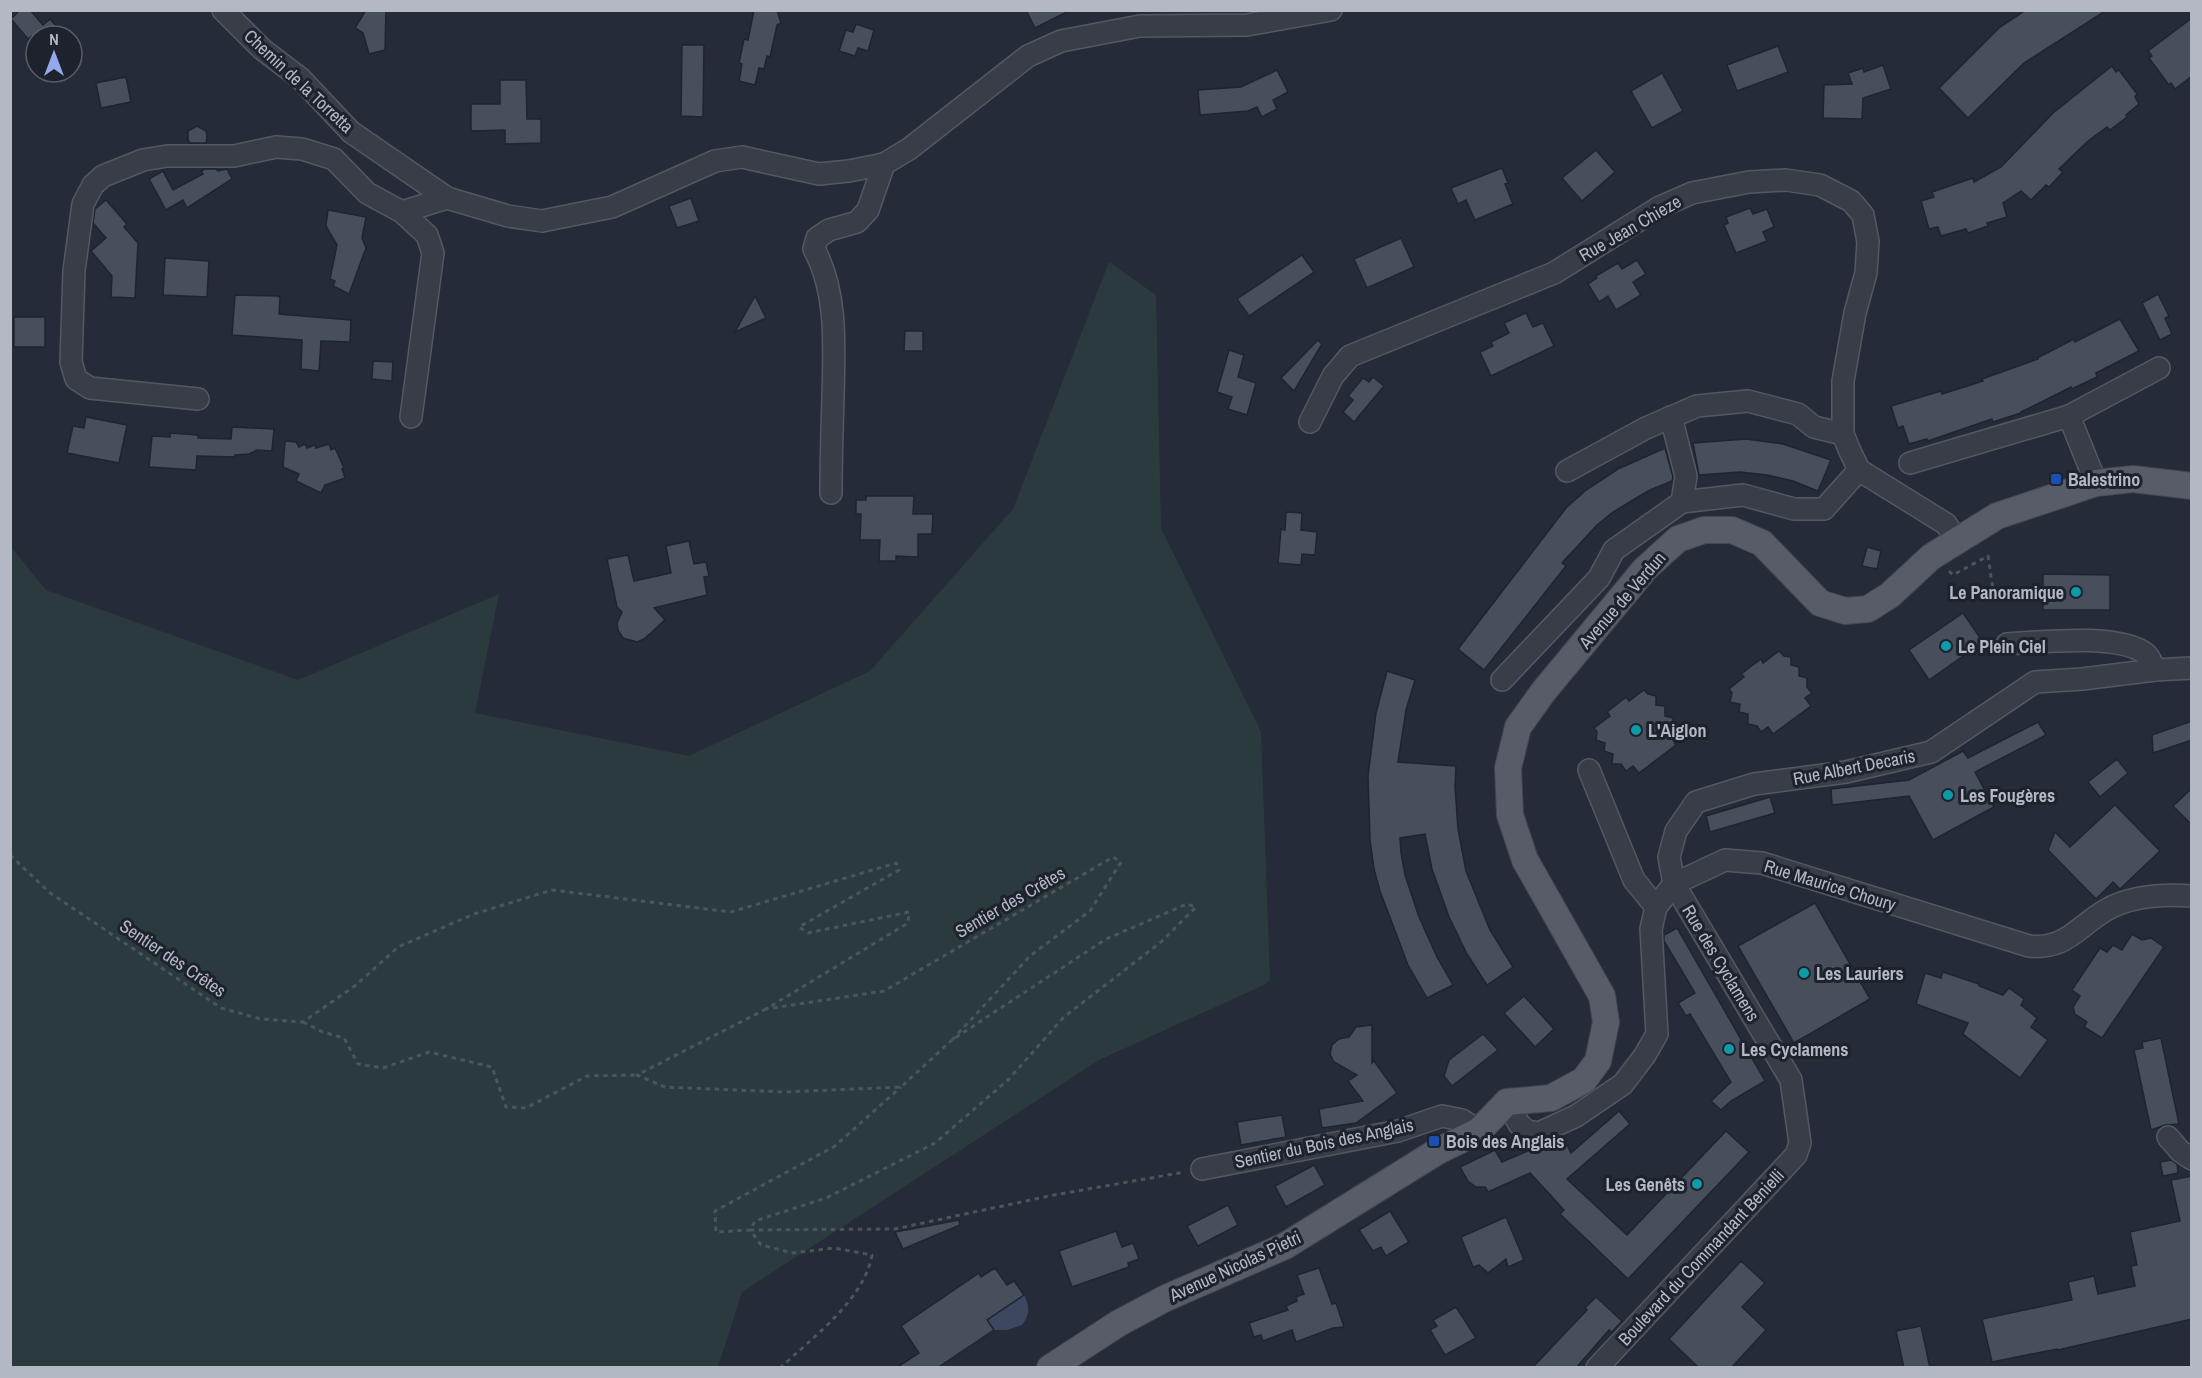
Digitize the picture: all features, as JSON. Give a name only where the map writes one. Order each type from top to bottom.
[{"type":"main road","name":"Avenue de Verdun","points":[[1507,1102],[1551,1098],[1584,1080],[1598,1061],[1606,1022],[1602,996],[1525,860],[1510,814],[1508,768],[1518,727],[1542,692],[1645,568],[1678,539],[1704,531],[1732,531],[1762,543],[1821,603],[1845,611],[1868,609],[1890,595],[1931,557],[1997,516],[2096,483],[2133,480],[2192,486]]},
{"type":"main road","name":"Avenue Nicolas Pietri","points":[[1050,1368],[1119,1323],[1166,1298],[1285,1246],[1438,1151],[1479,1131],[1507,1102]]},
{"type":"street","name":"Chemin de la Torretta","points":[[223,10],[262,49],[300,78],[351,132],[447,198],[508,216],[542,221],[612,207],[715,161],[742,157],[819,174],[884,164],[909,149],[1028,56],[1061,42],[1139,18],[1246,25],[1331,10]]},
{"type":"street","points":[[198,399],[90,388],[76,379],[72,362],[74,271],[83,204],[93,184],[103,176],[143,160],[167,156],[234,156],[276,147],[302,149],[334,159],[367,193],[402,212],[427,235],[433,253],[411,417]]},
{"type":"street","points":[[831,493],[834,347],[830,299],[822,264],[814,249],[817,238],[829,230],[857,222],[868,210],[884,164]]},
{"type":"street","name":"Rue Jean Chieze","points":[[1310,422],[1333,376],[1350,356],[1554,273],[1660,207],[1692,193],[1749,182],[1786,180],[1820,184],[1851,201],[1863,215],[1868,242],[1866,273],[1843,381],[1844,434],[1859,470]]},
{"type":"street","points":[[402,212],[447,198]]},
{"type":"street","points":[[1910,463],[2069,416],[2159,368]]},
{"type":"street","points":[[1567,471],[1646,428],[1697,406],[1748,401],[1798,414],[1814,427],[1844,434]]},
{"type":"street","points":[[2069,416],[2096,483]]},
{"type":"street","points":[[1671,417],[1686,476],[1682,502]]},
{"type":"street","points":[[1502,680],[1599,578],[1614,550],[1682,502],[1743,495],[1794,509],[1824,509],[1859,470],[1946,524],[1957,540]]},
{"type":"street","points":[[2007,644],[2044,641],[2118,642],[2146,654],[2155,670]]},
{"type":"street","name":"Rue Albert Decaris","points":[[1674,884],[1669,857],[1676,831],[1696,802],[1754,784],[1846,772],[1930,752],[2035,682],[2192,668]]},
{"type":"street","points":[[1589,770],[1634,880],[1656,907]]},
{"type":"street","name":"Rue Maurice Choury","points":[[1507,1102],[1519,1124],[1527,1131],[1539,1133],[1576,1116],[1623,1084],[1645,1055],[1657,1034],[1651,929],[1656,907],[1674,884],[1725,860],[1762,863],[2029,946],[2045,948],[2060,943],[2107,910],[2118,906],[2141,898],[2192,896]]},
{"type":"street","name":"Rue des Cyclamens","points":[[1674,884],[1791,1080],[1800,1143]]},
{"type":"street","name":"Sentier du Bois des Anglais","points":[[1202,1169],[1398,1131],[1442,1116],[1462,1120],[1479,1131]]},
{"type":"street","points":[[2168,1137],[2180,1151],[2192,1159]]},
{"type":"street","name":"Boulevard du Commandant Benielli","points":[[1597,1368],[1796,1155],[1800,1143]]},
{"type":"path","points":[[1931,557],[1953,575],[1988,556],[1992,590]]},
{"type":"path","name":"Sentier des Crêtes","points":[[10,855],[49,892],[221,1008],[261,1019],[303,1022],[323,1032],[344,1038],[358,1064],[383,1068],[429,1052],[492,1067],[506,1107],[526,1108],[587,1076],[637,1075]]},
{"type":"path","name":"Sentier des Crêtes","points":[[766,1009],[884,992],[1113,856],[1121,862],[1090,911],[1030,956],[952,1040]]},
{"type":"path","points":[[303,1022],[356,985],[398,947],[474,914],[552,890],[731,912],[896,863],[899,870],[799,927],[808,933],[909,912],[908,923],[766,1009],[637,1075]]},
{"type":"path","points":[[750,1230],[755,1221],[826,1198],[935,1143],[1009,1079],[1064,1017],[1161,942],[1196,907],[1187,904],[1106,939],[952,1040],[835,1146],[715,1211],[716,1232],[895,1229],[1054,1195],[1202,1169]]},
{"type":"path","points":[[637,1075],[665,1086],[785,1092],[901,1087]]},
{"type":"path","points":[[750,1230],[761,1245],[793,1252],[834,1248],[872,1255],[866,1274],[845,1306],[780,1368]]},
{"type":"shaded area","points":[[1109,262],[1156,295],[1161,528],[1261,732],[1270,979],[1266,984],[1099,1060],[742,1292],[718,1367],[11,1367],[11,547],[46,590],[298,680],[499,594],[475,713],[689,756],[870,671],[1013,509]]},
{"type":"water","points":[[1024,1295],[1028,1310],[1022,1325],[1007,1330],[994,1330],[987,1320]]},
{"type":"building","points":[[20,10],[30,10],[42,24],[24,24],[24,34],[11,19]]},
{"type":"building","points":[[366,10],[386,10],[385,50],[369,54],[363,33],[355,28]]},
{"type":"building","points":[[754,10],[777,10],[781,23],[777,25],[770,57],[767,56],[764,69],[759,68],[755,85],[739,81],[742,64],[739,63],[744,39],[748,40]]},
{"type":"building","points":[[1026,10],[1071,10],[1035,28]]},
{"type":"building","points":[[2026,10],[2107,10],[2024,63],[1968,118],[1939,88],[1999,28]]},
{"type":"building","points":[[2192,18],[2192,76],[2175,89],[2171,83],[2169,85],[2149,58],[2152,56],[2148,51]]},
{"type":"building","points":[[50,19],[54,24],[44,24]]},
{"type":"building","points":[[856,24],[874,30],[868,51],[858,48],[855,56],[839,51],[846,30],[853,32]]},
{"type":"building","points":[[682,45],[704,45],[703,117],[681,116]]},
{"type":"building","points":[[1778,46],[1788,72],[1737,91],[1727,65]]},
{"type":"building","points":[[1883,65],[1891,89],[1863,98],[1862,119],[1823,118],[1824,85],[1852,84],[1848,73],[1863,68],[1864,72]]},
{"type":"building","points":[[2112,66],[2116,72],[2119,70],[2137,94],[2135,97],[2139,104],[2110,130],[2107,127],[2088,141],[2059,169],[2063,172],[2049,187],[2046,185],[2031,200],[2021,191],[2003,203],[2007,217],[1987,223],[1988,226],[1968,233],[1966,229],[1941,236],[1938,227],[1929,229],[1921,201],[1934,197],[1932,192],[1973,178],[1974,182],[2001,167],[2053,113]]},
{"type":"building","points":[[1277,70],[1288,92],[1273,100],[1277,109],[1262,117],[1257,107],[1248,111],[1200,115],[1198,90],[1241,87]]},
{"type":"building","points":[[1662,73],[1683,111],[1652,128],[1631,91]]},
{"type":"building","points":[[126,77],[131,102],[101,108],[96,83]]},
{"type":"building","points":[[500,80],[526,80],[527,119],[541,119],[541,143],[505,144],[505,130],[471,131],[471,104],[500,104]]},
{"type":"building","points":[[197,126],[206,131],[206,143],[190,143],[188,140],[188,131]]},
{"type":"building","points":[[1596,150],[1615,172],[1582,201],[1562,178]]},
{"type":"building","points":[[1502,168],[1508,183],[1505,184],[1513,204],[1475,220],[1466,200],[1458,204],[1451,188]]},
{"type":"building","points":[[205,169],[218,171],[227,169],[232,179],[187,208],[183,200],[166,210],[149,179],[163,171],[173,190],[203,174],[201,171]]},
{"type":"building","points":[[691,198],[699,221],[677,228],[669,206]]},
{"type":"building","points":[[106,200],[127,224],[124,227],[138,243],[135,298],[111,297],[112,276],[91,251],[106,238],[93,223],[95,209]]},
{"type":"building","points":[[1750,208],[1753,214],[1767,209],[1774,227],[1763,232],[1767,241],[1736,253],[1724,225],[1728,223],[1726,217]]},
{"type":"building","points":[[328,210],[366,217],[362,238],[366,248],[349,294],[333,286],[335,281],[330,279],[337,245],[326,226]]},
{"type":"building","points":[[1401,238],[1414,267],[1367,288],[1354,259]]},
{"type":"building","points":[[1302,255],[1314,272],[1249,316],[1237,299]]},
{"type":"building","points":[[165,258],[209,261],[207,297],[163,295]]},
{"type":"building","points":[[1637,260],[1646,274],[1633,282],[1641,295],[1616,310],[1608,296],[1599,302],[1588,284],[1597,278],[1596,276],[1618,263],[1622,269]]},
{"type":"building","points":[[2158,294],[2169,316],[2165,318],[2172,334],[2160,340],[2142,303]]},
{"type":"building","points":[[235,295],[278,296],[280,298],[279,314],[351,320],[350,342],[321,341],[319,371],[301,369],[302,340],[232,335]]},
{"type":"building","points":[[755,296],[766,318],[735,332]]},
{"type":"building","points":[[1526,313],[1533,327],[1543,323],[1554,346],[1491,376],[1480,352],[1493,346],[1491,342],[1509,333],[1504,323]]},
{"type":"building","points":[[14,317],[45,317],[45,347],[14,347]]},
{"type":"building","points":[[2120,319],[2139,351],[2096,373],[2097,377],[2072,389],[2071,387],[2021,413],[1993,422],[1992,419],[1928,441],[1927,439],[1909,444],[1903,426],[1898,428],[1891,406],[1983,381],[1982,379],[2038,359],[2074,339],[2075,342]]},
{"type":"building","points":[[905,331],[923,331],[923,351],[904,351]]},
{"type":"building","points":[[1318,340],[1322,344],[1294,391],[1281,378]]},
{"type":"building","points":[[1229,350],[1244,355],[1238,377],[1256,383],[1247,415],[1228,409],[1232,397],[1217,392]]},
{"type":"building","points":[[373,361],[393,362],[392,381],[372,379]]},
{"type":"building","points":[[1373,377],[1384,386],[1354,422],[1343,412],[1353,400],[1348,396],[1363,378],[1369,382]]},
{"type":"building","points":[[86,417],[127,425],[119,463],[67,453],[73,426],[84,428]]},
{"type":"building","points":[[232,427],[274,429],[272,451],[257,450],[249,454],[235,455],[235,457],[197,456],[196,470],[149,467],[152,436],[170,437],[170,433],[198,435],[198,438],[231,439]]},
{"type":"building","points":[[1746,439],[1783,444],[1831,460],[1818,491],[1793,481],[1767,475],[1740,472],[1699,475],[1693,443]]},
{"type":"building","points":[[285,441],[296,442],[299,447],[305,444],[307,448],[329,444],[331,450],[335,448],[344,468],[342,469],[345,478],[325,485],[321,493],[296,481],[299,474],[283,467]]},
{"type":"building","points":[[1665,448],[1673,477],[1672,481],[1648,491],[1613,512],[1597,525],[1562,563],[1566,566],[1484,670],[1458,649],[1566,508],[1586,490],[1618,469]]},
{"type":"building","points":[[866,496],[914,496],[913,514],[933,514],[932,534],[918,534],[918,557],[896,556],[896,561],[879,561],[880,540],[860,540],[861,514],[856,514],[856,500],[866,500]]},
{"type":"building","points":[[1286,512],[1302,513],[1301,530],[1317,532],[1315,555],[1302,554],[1301,565],[1278,563],[1281,529],[1285,530]]},
{"type":"building","points":[[689,541],[694,564],[706,562],[709,576],[704,577],[707,595],[654,608],[665,620],[644,639],[637,642],[623,638],[617,623],[622,612],[617,607],[607,559],[628,555],[634,581],[671,573],[666,546]]},
{"type":"building","points":[[1867,547],[1881,551],[1877,569],[1862,566]]},
{"type":"building","name":"Le Panoramique","points":[[2043,574],[2110,575],[2110,610],[2043,610]]},
{"type":"building","name":"Le Plein Ciel","points":[[1963,613],[1983,642],[1929,680],[1909,650]]},
{"type":"building","name":"L'Aiglon","points":[[1779,651],[1784,656],[1791,657],[1791,665],[1799,667],[1799,676],[1807,678],[1807,687],[1812,693],[1805,698],[1811,706],[1773,734],[1768,727],[1761,732],[1757,726],[1748,724],[1748,714],[1739,712],[1740,704],[1730,702],[1732,693],[1729,689],[1744,677],[1741,674],[1761,659],[1763,663]]},
{"type":"building","points":[[1387,671],[1415,680],[1406,710],[1398,762],[1456,766],[1458,829],[1466,871],[1490,930],[1513,967],[1487,985],[1467,954],[1449,917],[1432,869],[1425,834],[1400,838],[1405,875],[1419,917],[1453,985],[1427,998],[1408,965],[1380,891],[1370,840],[1368,776],[1376,713]]},
{"type":"building","name":"L'Aiglon","points":[[1644,690],[1656,696],[1656,705],[1665,706],[1665,716],[1673,718],[1673,727],[1677,732],[1671,737],[1676,745],[1639,773],[1633,766],[1626,771],[1621,764],[1612,764],[1613,754],[1604,751],[1605,743],[1596,740],[1597,732],[1594,728],[1610,716],[1607,712],[1626,697],[1629,701]]},
{"type":"building","points":[[2192,721],[2192,740],[2153,753],[2152,735]]},
{"type":"building","name":"Les Fougères","points":[[2038,722],[2046,735],[1975,772],[1994,807],[1933,840],[1909,796],[1832,805],[1831,789],[1909,780],[1963,751],[1968,758]]},
{"type":"building","points":[[2117,759],[2128,773],[2100,797],[2088,782]]},
{"type":"building","points":[[2192,788],[2192,825],[2173,806]]},
{"type":"building","points":[[1770,797],[1775,813],[1710,832],[1706,816]]},
{"type":"building","points":[[2115,805],[2160,851],[2120,889],[2113,882],[2096,899],[2048,850],[2055,832],[2070,847]]},
{"type":"building","name":"Les Lauriers","points":[[1815,903],[1870,999],[1794,1043],[1738,946]]},
{"type":"building","name":"Les Cyclamens","points":[[1677,928],[1765,1081],[1731,1101],[1721,1110],[1711,1101],[1731,1082],[1690,1014],[1686,1016],[1678,1003],[1695,993],[1664,941],[1664,935]]},
{"type":"building","points":[[2132,934],[2142,940],[2151,938],[2164,947],[2102,1038],[2084,1027],[2087,1022],[2075,1014],[2073,1007],[2080,996],[2072,990],[2100,948],[2107,952],[2113,945],[2122,950]]},
{"type":"building","points":[[1943,972],[2003,995],[2009,988],[2024,999],[2021,1005],[2037,1018],[2031,1027],[2048,1040],[2020,1078],[1963,1034],[1968,1023],[1916,1004],[1925,973],[1941,978]]},
{"type":"building","points":[[1524,996],[1554,1029],[1535,1047],[1504,1013]]},
{"type":"building","points":[[1372,1025],[1372,1063],[1374,1061],[1397,1093],[1356,1123],[1322,1128],[1319,1109],[1363,1101],[1348,1081],[1357,1075],[1334,1062],[1330,1054],[1332,1045],[1339,1039],[1349,1037],[1356,1027]]},
{"type":"building","points":[[1483,1034],[1498,1050],[1452,1086],[1444,1076],[1449,1060]]},
{"type":"building","points":[[2161,1038],[2179,1124],[2165,1125],[2151,1130],[2134,1050],[2143,1048],[2142,1042]]},
{"type":"building","points":[[1619,1111],[1630,1124],[1567,1179],[1627,1235],[1726,1131],[1749,1152],[1628,1279],[1560,1214],[1564,1210],[1530,1173],[1488,1192],[1485,1187],[1476,1187],[1468,1181],[1460,1167],[1495,1150],[1502,1162],[1563,1136],[1571,1153]]},
{"type":"building","points":[[1282,1115],[1286,1137],[1241,1145],[1237,1122]]},
{"type":"building","points":[[2171,1160],[2177,1164],[2178,1173],[2163,1176],[2160,1162]]},
{"type":"building","points":[[1314,1165],[1325,1185],[1286,1207],[1275,1186]]},
{"type":"building","points":[[2192,1176],[2192,1319],[2058,1350],[1992,1362],[1982,1319],[2072,1300],[2068,1282],[2094,1276],[2098,1294],[2135,1286],[2131,1266],[2137,1265],[2130,1232],[2180,1221],[2171,1180]]},
{"type":"building","points":[[1228,1205],[1238,1225],[1198,1246],[1187,1226]]},
{"type":"building","points":[[1390,1211],[1409,1242],[1386,1256],[1381,1247],[1373,1251],[1359,1230]]},
{"type":"building","points":[[1506,1217],[1524,1260],[1508,1267],[1506,1259],[1488,1273],[1479,1265],[1473,1267],[1461,1237]]},
{"type":"building","points":[[959,1220],[960,1225],[903,1249],[895,1232]]},
{"type":"building","points":[[1116,1231],[1122,1247],[1133,1243],[1139,1259],[1128,1263],[1129,1267],[1072,1287],[1059,1251]]},
{"type":"building","points":[[1741,1261],[1765,1283],[1742,1307],[1766,1330],[1731,1368],[1699,1368],[1669,1339]]},
{"type":"building","points":[[995,1268],[1007,1285],[1014,1281],[1024,1295],[987,1320],[994,1330],[937,1368],[896,1368],[919,1353],[901,1326],[979,1273],[981,1277]]},
{"type":"building","points":[[1319,1268],[1332,1304],[1336,1303],[1344,1327],[1333,1328],[1296,1342],[1292,1330],[1263,1341],[1261,1335],[1254,1337],[1249,1323],[1288,1310],[1286,1306],[1297,1301],[1296,1297],[1304,1294],[1297,1275]]},
{"type":"building","points":[[1596,1297],[1622,1321],[1612,1332],[1609,1330],[1576,1368],[1532,1368],[1587,1310],[1585,1308]]},
{"type":"building","points":[[1456,1307],[1476,1338],[1445,1355],[1430,1330],[1437,1326],[1433,1320]]},
{"type":"building","points":[[1921,1326],[1930,1368],[1904,1368],[1896,1331]]},
{"type":"place","name":"Balestrino","points":[[2056,479]]},
{"type":"place","name":"Le Panoramique","points":[[2076,592]]},
{"type":"place","name":"Le Plein Ciel","points":[[1946,646]]},
{"type":"place","name":"L'Aiglon","points":[[1636,730]]},
{"type":"place","name":"Les Fougères","points":[[1948,795]]},
{"type":"place","name":"Les Lauriers","points":[[1804,973]]},
{"type":"place","name":"Les Cyclamens","points":[[1729,1049]]},
{"type":"place","name":"Bois des Anglais","points":[[1434,1141]]},
{"type":"place","name":"Les Genêts","points":[[1697,1184]]}]
